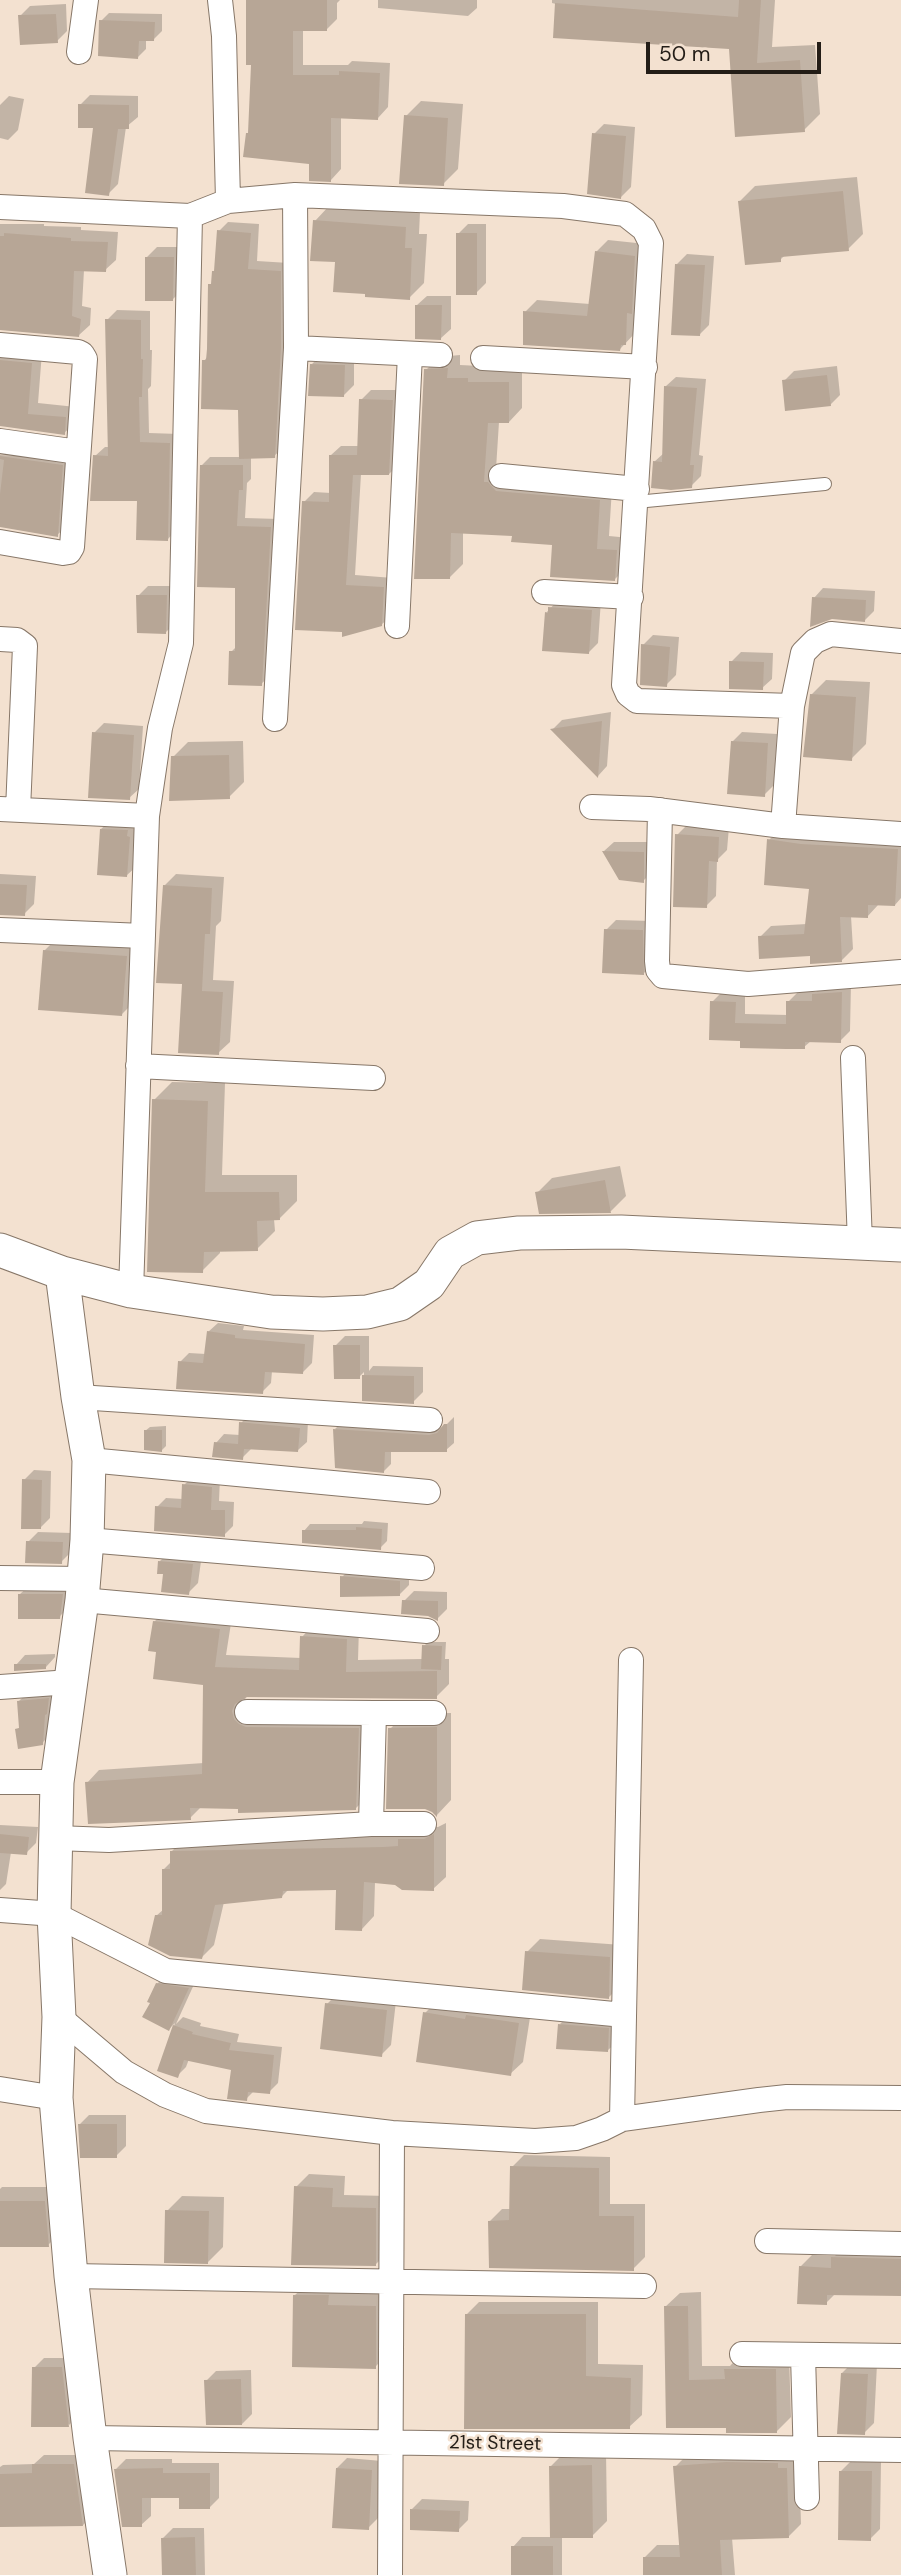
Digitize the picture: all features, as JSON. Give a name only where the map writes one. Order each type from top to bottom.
[{"type":"street","points":[[79,52],[86,0]]},
{"type":"street","points":[[220,0],[224,36],[228,201]]},
{"type":"street","points":[[275,719],[296,348],[295,195]]},
{"type":"street","points":[[0,207],[190,216],[228,201],[295,195],[562,206],[625,214],[644,229],[651,243],[624,685],[628,694],[637,701],[792,706]]},
{"type":"street","points":[[131,1291],[147,816],[160,728],[181,643],[190,216]]},
{"type":"street","points":[[0,345],[78,352],[85,359],[72,547],[69,552],[63,553],[0,542]]},
{"type":"street","points":[[296,348],[440,355]]},
{"type":"street","points":[[397,626],[411,354]]},
{"type":"street","points":[[483,358],[645,368]]},
{"type":"street","points":[[0,441],[78,452]]},
{"type":"street","points":[[500,476],[637,495]]},
{"type":"street","points":[[544,592],[631,597]]},
{"type":"street","points":[[783,827],[792,706],[803,653],[815,641],[831,634],[901,641]]},
{"type":"street","points":[[0,639],[17,640],[25,646],[9,809],[147,816]]},
{"type":"street","points":[[592,807],[660,810],[783,827],[901,834]]},
{"type":"street","points":[[660,810],[657,961],[658,970],[663,976],[748,984],[901,972]]},
{"type":"street","points":[[0,930],[143,936]]},
{"type":"street","points":[[852,1058],[860,1243]]},
{"type":"street","points":[[138,1066],[373,1078]]},
{"type":"street","points":[[0,1250],[62,1273],[131,1291],[271,1312],[323,1314],[367,1312],[400,1304],[429,1284],[450,1252],[477,1238],[519,1233],[621,1232],[901,1245]]},
{"type":"street","points":[[62,1273],[89,1460],[88,1540],[57,1783],[54,1914],[59,2017],[56,2098],[71,2276],[90,2438],[110,2575]]},
{"type":"street","points":[[78,1397],[430,1420]]},
{"type":"street","points":[[89,1460],[428,1492]]},
{"type":"street","points":[[88,1540],[422,1568]]},
{"type":"street","points":[[0,1578],[427,1631]]},
{"type":"street","points":[[622,2119],[631,1660]]},
{"type":"street","points":[[0,1686],[70,1682]]},
{"type":"street","points":[[247,1712],[434,1713]]},
{"type":"street","points":[[371,1824],[374,1713]]},
{"type":"street","points":[[0,1782],[57,1783]]},
{"type":"street","points":[[56,1838],[109,1840],[371,1824],[424,1824]]},
{"type":"street","points":[[0,1910],[54,1914],[166,1971],[624,2015]]},
{"type":"street","points":[[59,2017],[124,2072],[165,2095],[206,2111],[392,2133],[535,2141],[576,2138],[622,2119],[787,2097],[901,2098]]},
{"type":"street","points":[[0,2089],[56,2098]]},
{"type":"street","points":[[390,2575],[392,2133]]},
{"type":"street","points":[[767,2241],[901,2244]]},
{"type":"street","points":[[71,2276],[644,2286]]},
{"type":"street","points":[[742,2354],[901,2357]]},
{"type":"street","points":[[803,2355],[807,2498]]},
{"type":"street","name":"21st Street","points":[[90,2438],[901,2450]]},
{"type":"lane","points":[[637,495],[825,484]]},
{"type":"building","points":[[246,0],[327,0],[327,31],[293,31],[293,75],[339,75],[339,71],[380,73],[378,120],[331,118],[331,182],[309,181],[309,164],[243,157],[248,133],[251,65],[246,65]]},
{"type":"building","points":[[739,0],[761,0],[757,63],[800,60],[805,132],[735,137],[729,49],[553,38],[555,3],[738,17]]},
{"type":"building","points":[[56,14],[58,43],[20,45],[18,15]]},
{"type":"building","points":[[99,20],[155,22],[154,41],[139,41],[138,59],[98,56]]},
{"type":"building","points":[[78,104],[129,105],[129,129],[118,129],[109,196],[85,193],[93,128],[78,128]]},
{"type":"building","points":[[404,115],[448,118],[444,186],[399,184]]},
{"type":"building","points":[[592,133],[626,136],[621,199],[587,194]]},
{"type":"building","points":[[843,191],[849,251],[781,257],[781,262],[745,265],[738,201]]},
{"type":"building","points":[[313,220],[406,227],[405,248],[412,248],[410,300],[333,292],[335,262],[310,261]]},
{"type":"building","points":[[217,230],[251,233],[248,269],[281,271],[281,348],[275,458],[239,459],[238,410],[201,409],[202,360],[206,360],[207,349],[208,284],[211,284],[214,271]]},
{"type":"building","points":[[4,233],[71,238],[71,241],[108,242],[106,272],[74,271],[72,316],[81,319],[79,337],[0,330],[0,236],[4,236]]},
{"type":"building","points":[[456,233],[477,233],[477,295],[456,295]]},
{"type":"building","points":[[595,251],[635,256],[632,314],[627,313],[626,345],[621,345],[620,351],[523,345],[523,311],[587,316]]},
{"type":"building","points":[[145,257],[174,257],[173,301],[145,301]]},
{"type":"building","points":[[675,264],[705,265],[700,336],[671,335]]},
{"type":"building","points":[[415,305],[442,305],[441,340],[415,339]]},
{"type":"building","points":[[105,319],[141,320],[143,359],[142,397],[139,397],[140,442],[170,443],[168,541],[136,540],[137,501],[90,501],[93,455],[108,456]]},
{"type":"building","points":[[0,360],[32,363],[28,414],[66,417],[65,435],[0,426]]},
{"type":"building","points":[[310,364],[345,365],[344,397],[308,396]]},
{"type":"building","points":[[448,368],[447,378],[468,378],[468,382],[509,382],[509,423],[488,423],[484,482],[488,482],[496,491],[600,500],[597,549],[617,550],[615,581],[550,577],[552,545],[511,542],[512,536],[451,533],[450,579],[414,579],[424,369]]},
{"type":"building","points":[[827,375],[831,406],[785,411],[782,380]]},
{"type":"building","points":[[664,386],[697,388],[690,465],[694,465],[692,488],[651,488],[653,461],[662,462]]},
{"type":"building","points":[[359,399],[393,400],[389,475],[353,475],[346,585],[384,587],[382,626],[342,637],[342,632],[295,630],[302,501],[329,502],[329,455],[357,455]]},
{"type":"building","points":[[0,456],[63,465],[58,537],[0,527],[4,460],[0,459]]},
{"type":"building","points":[[200,465],[243,465],[243,490],[239,490],[237,526],[271,527],[262,686],[228,685],[229,651],[235,651],[235,588],[197,587]]},
{"type":"building","points":[[136,595],[167,595],[166,634],[137,633]]},
{"type":"building","points":[[812,597],[866,600],[865,622],[832,619],[810,627]]},
{"type":"building","points":[[548,607],[592,610],[589,654],[542,651],[545,612],[548,613]]},
{"type":"building","points":[[641,644],[670,647],[667,687],[640,685]]},
{"type":"building","points":[[729,661],[764,662],[763,690],[729,689]]},
{"type":"building","points":[[810,694],[856,697],[852,761],[803,757]]},
{"type":"building","points":[[602,721],[598,778],[550,729]]},
{"type":"building","points":[[92,732],[134,735],[130,800],[88,798]]},
{"type":"building","points":[[731,741],[768,743],[765,797],[727,794]]},
{"type":"building","points":[[229,755],[230,799],[169,801],[171,756]]},
{"type":"building","points":[[100,829],[128,830],[127,836],[130,837],[127,877],[97,875]]},
{"type":"building","points":[[675,834],[719,837],[718,862],[709,861],[707,908],[673,907]]},
{"type":"building","points":[[767,839],[801,844],[898,849],[895,906],[868,905],[868,918],[840,917],[842,962],[810,964],[810,956],[759,959],[758,936],[804,934],[809,889],[764,885]]},
{"type":"building","points":[[602,851],[644,852],[644,883],[619,880]]},
{"type":"building","points":[[0,884],[27,885],[25,916],[0,915]]},
{"type":"building","points":[[163,885],[212,888],[210,934],[205,934],[202,991],[223,992],[219,1055],[178,1053],[182,984],[156,983]]},
{"type":"building","points":[[604,929],[643,930],[644,975],[602,973]]},
{"type":"building","points":[[43,950],[127,956],[122,1016],[38,1010]]},
{"type":"building","points":[[842,992],[841,1043],[805,1042],[805,1049],[740,1048],[740,1041],[709,1040],[710,1001],[736,1002],[735,1023],[786,1024],[786,1001],[812,1001],[812,994]]},
{"type":"building","points":[[152,1099],[208,1101],[205,1192],[279,1192],[280,1220],[257,1221],[258,1251],[204,1252],[203,1273],[147,1272]]},
{"type":"building","points":[[605,1180],[611,1213],[539,1214],[535,1192]]},
{"type":"building","points":[[207,1331],[235,1335],[235,1338],[305,1344],[303,1374],[265,1372],[263,1394],[176,1389],[178,1361],[203,1363]]},
{"type":"building","points":[[333,1345],[360,1345],[360,1379],[334,1379]]},
{"type":"building","points":[[362,1375],[414,1376],[414,1404],[362,1401]]},
{"type":"building","points":[[239,1422],[300,1428],[298,1452],[244,1449],[243,1460],[212,1457],[214,1442],[238,1444]]},
{"type":"building","points":[[447,1424],[447,1452],[385,1452],[384,1473],[335,1468],[333,1429],[429,1435],[437,1433]]},
{"type":"building","points":[[144,1430],[162,1430],[162,1452],[144,1450]]},
{"type":"building","points":[[22,1479],[42,1480],[41,1529],[21,1529]]},
{"type":"building","points":[[182,1484],[212,1487],[211,1510],[225,1510],[225,1537],[154,1531],[155,1506],[181,1508]]},
{"type":"building","points":[[356,1527],[382,1529],[381,1550],[302,1543],[302,1530],[356,1530]]},
{"type":"building","points":[[26,1541],[63,1542],[62,1564],[25,1563]]},
{"type":"building","points":[[158,1561],[193,1564],[189,1595],[161,1592],[163,1574],[157,1574]]},
{"type":"building","points":[[340,1576],[400,1581],[400,1596],[340,1597]]},
{"type":"building","points":[[18,1594],[63,1594],[60,1619],[18,1619]]},
{"type":"building","points":[[402,1600],[438,1601],[438,1621],[428,1616],[401,1614]]},
{"type":"building","points":[[153,1621],[220,1629],[215,1667],[299,1670],[300,1636],[347,1639],[346,1672],[437,1671],[437,1699],[247,1697],[235,1704],[232,1711],[234,1719],[246,1727],[359,1728],[356,1810],[238,1813],[238,1809],[190,1808],[191,1820],[88,1824],[85,1782],[202,1774],[203,1685],[153,1679],[156,1652],[148,1651]]},
{"type":"building","points":[[422,1645],[442,1646],[441,1670],[421,1669]]},
{"type":"building","points":[[14,1664],[46,1664],[46,1669],[14,1671]]},
{"type":"building","points":[[49,1698],[43,1745],[18,1749],[15,1729],[19,1728],[17,1701]]},
{"type":"building","points":[[437,1727],[437,1817],[425,1809],[386,1809],[388,1728]]},
{"type":"building","points":[[0,1834],[29,1837],[27,1855],[0,1853]]},
{"type":"building","points":[[434,1834],[434,1891],[402,1890],[395,1885],[364,1882],[362,1931],[335,1930],[336,1890],[283,1891],[282,1898],[215,1905],[202,1959],[170,1956],[148,1945],[155,1915],[162,1915],[162,1869],[170,1869],[170,1851],[383,1847],[398,1846],[398,1839],[424,1839]]},
{"type":"building","points":[[525,1951],[610,1957],[609,1999],[522,1990]]},
{"type":"building","points":[[156,1983],[189,1988],[169,2031],[142,2017]]},
{"type":"building","points":[[325,2003],[387,2010],[382,2057],[320,2049]]},
{"type":"building","points":[[423,2012],[465,2019],[466,2015],[519,2023],[511,2076],[416,2062]]},
{"type":"building","points":[[558,2024],[609,2028],[608,2052],[556,2049]]},
{"type":"building","points":[[173,2025],[193,2032],[192,2034],[231,2043],[229,2050],[274,2055],[270,2094],[248,2092],[247,2101],[227,2099],[231,2070],[184,2060],[178,2078],[157,2071]]},
{"type":"building","points":[[78,2124],[117,2124],[117,2158],[80,2158]]},
{"type":"building","points":[[510,2166],[599,2168],[599,2216],[634,2216],[634,2271],[489,2268],[488,2221],[509,2220]]},
{"type":"building","points":[[294,2186],[333,2188],[332,2207],[376,2208],[376,2266],[291,2265]]},
{"type":"building","points":[[0,2201],[45,2201],[49,2247],[0,2247]]},
{"type":"building","points":[[165,2210],[209,2211],[208,2264],[164,2263]]},
{"type":"building","points":[[831,2257],[901,2259],[901,2296],[827,2295],[827,2305],[797,2304],[799,2266],[831,2268]]},
{"type":"building","points":[[293,2295],[329,2295],[328,2305],[376,2306],[376,2369],[292,2367]]},
{"type":"building","points":[[664,2306],[688,2306],[689,2380],[725,2379],[724,2369],[776,2369],[777,2433],[726,2433],[726,2428],[666,2428]]},
{"type":"building","points":[[465,2314],[586,2314],[586,2376],[631,2378],[630,2429],[464,2429]]},
{"type":"building","points":[[32,2367],[62,2367],[69,2427],[31,2427]]},
{"type":"building","points":[[841,2373],[868,2374],[865,2435],[837,2434]]},
{"type":"building","points":[[241,2379],[242,2425],[206,2425],[204,2380]]},
{"type":"building","points":[[726,2462],[778,2463],[778,2468],[787,2468],[789,2538],[720,2540],[722,2575],[643,2575],[643,2557],[680,2557],[673,2466]]},
{"type":"building","points":[[32,2464],[74,2464],[83,2526],[0,2527],[0,2474],[32,2473]]},
{"type":"building","points":[[592,2465],[593,2538],[550,2538],[549,2466]]},
{"type":"building","points":[[163,2468],[163,2473],[210,2473],[210,2509],[179,2509],[179,2498],[142,2498],[142,2527],[122,2527],[114,2469]]},
{"type":"building","points":[[336,2468],[372,2470],[369,2530],[332,2528]]},
{"type":"building","points":[[839,2471],[872,2471],[871,2541],[838,2540]]},
{"type":"building","points":[[410,2509],[460,2511],[459,2532],[410,2530]]},
{"type":"building","points":[[195,2537],[196,2575],[162,2575],[161,2538]]},
{"type":"building","points":[[511,2546],[553,2546],[553,2575],[511,2575]]}]
